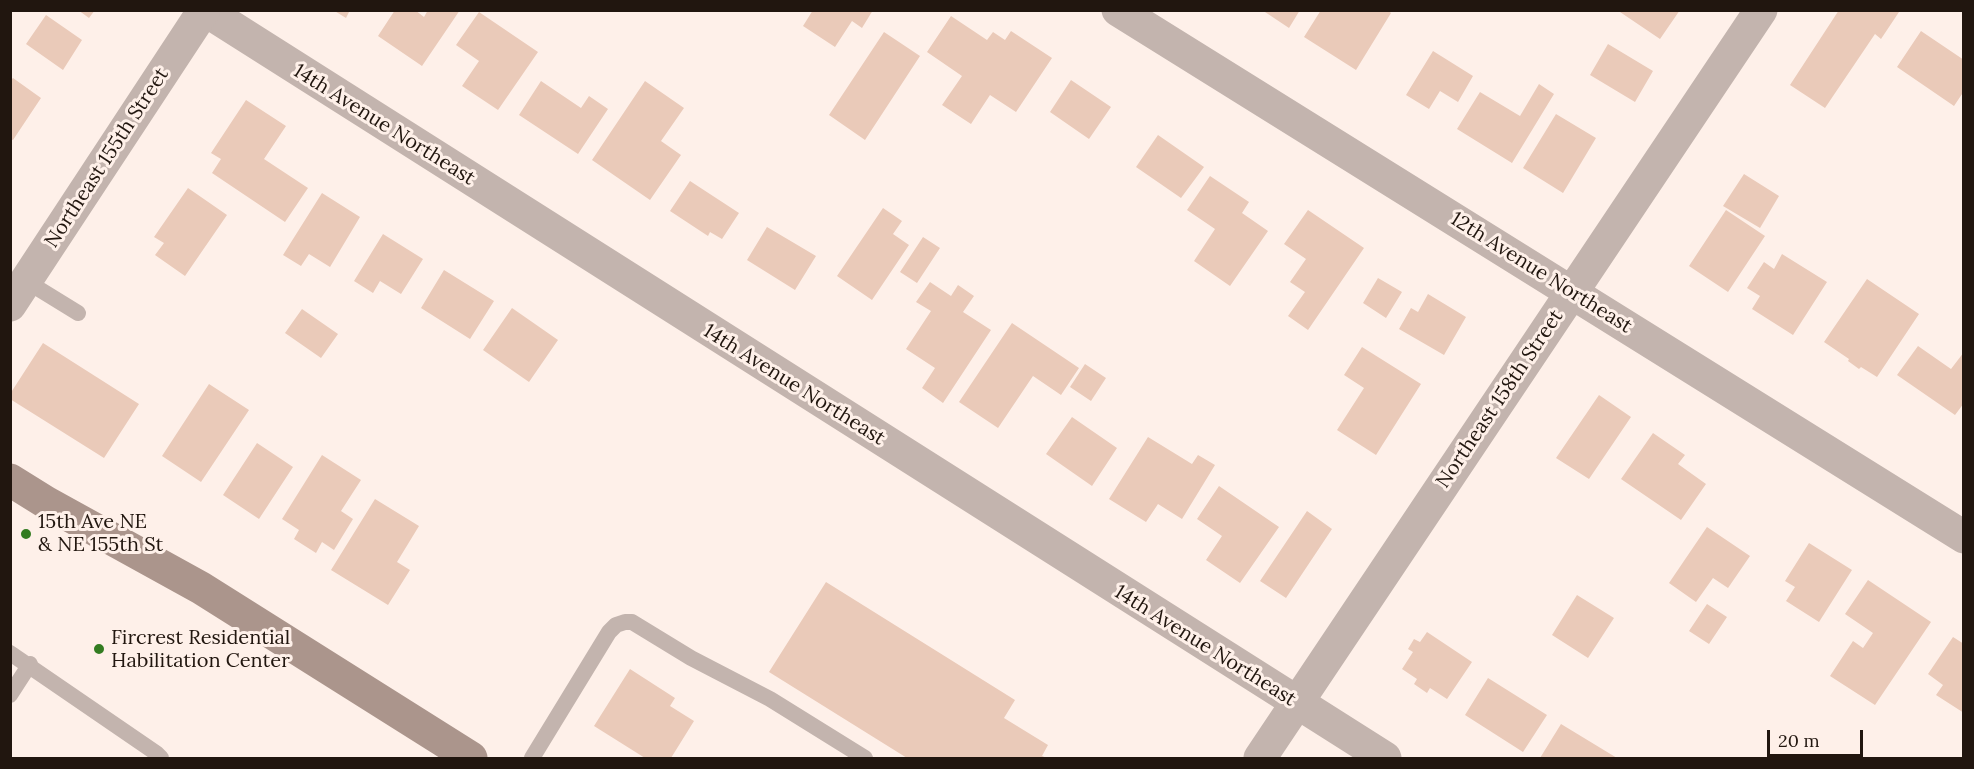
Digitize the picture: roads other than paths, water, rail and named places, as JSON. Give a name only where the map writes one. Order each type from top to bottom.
[{"type":"main road","points":[[10,480],[47,503],[201,588],[471,759]]},
{"type":"street","name":"Northeast 155th Street","points":[[18,293],[205,10]]},
{"type":"street","name":"14th Avenue Northeast","points":[[205,10],[1384,759]]},
{"type":"street","name":"12th Avenue Northeast","points":[[1118,10],[1964,537]]},
{"type":"street","name":"Northeast 158th Street","points":[[1260,759],[1761,10]]},
{"type":"lane","points":[[18,293],[78,313]]},
{"type":"lane","points":[[532,759],[609,632],[616,625],[632,622],[691,658],[770,699],[865,759]]},
{"type":"lane","points":[[10,652],[156,753],[160,759]]},
{"type":"lane","points":[[10,695],[30,664]]},
{"type":"place","name":"15th Ave NE & NE 155th St","points":[[26,534]]},
{"type":"place","name":"Fircrest Residential Habilitation Center","points":[[99,649]]}]
